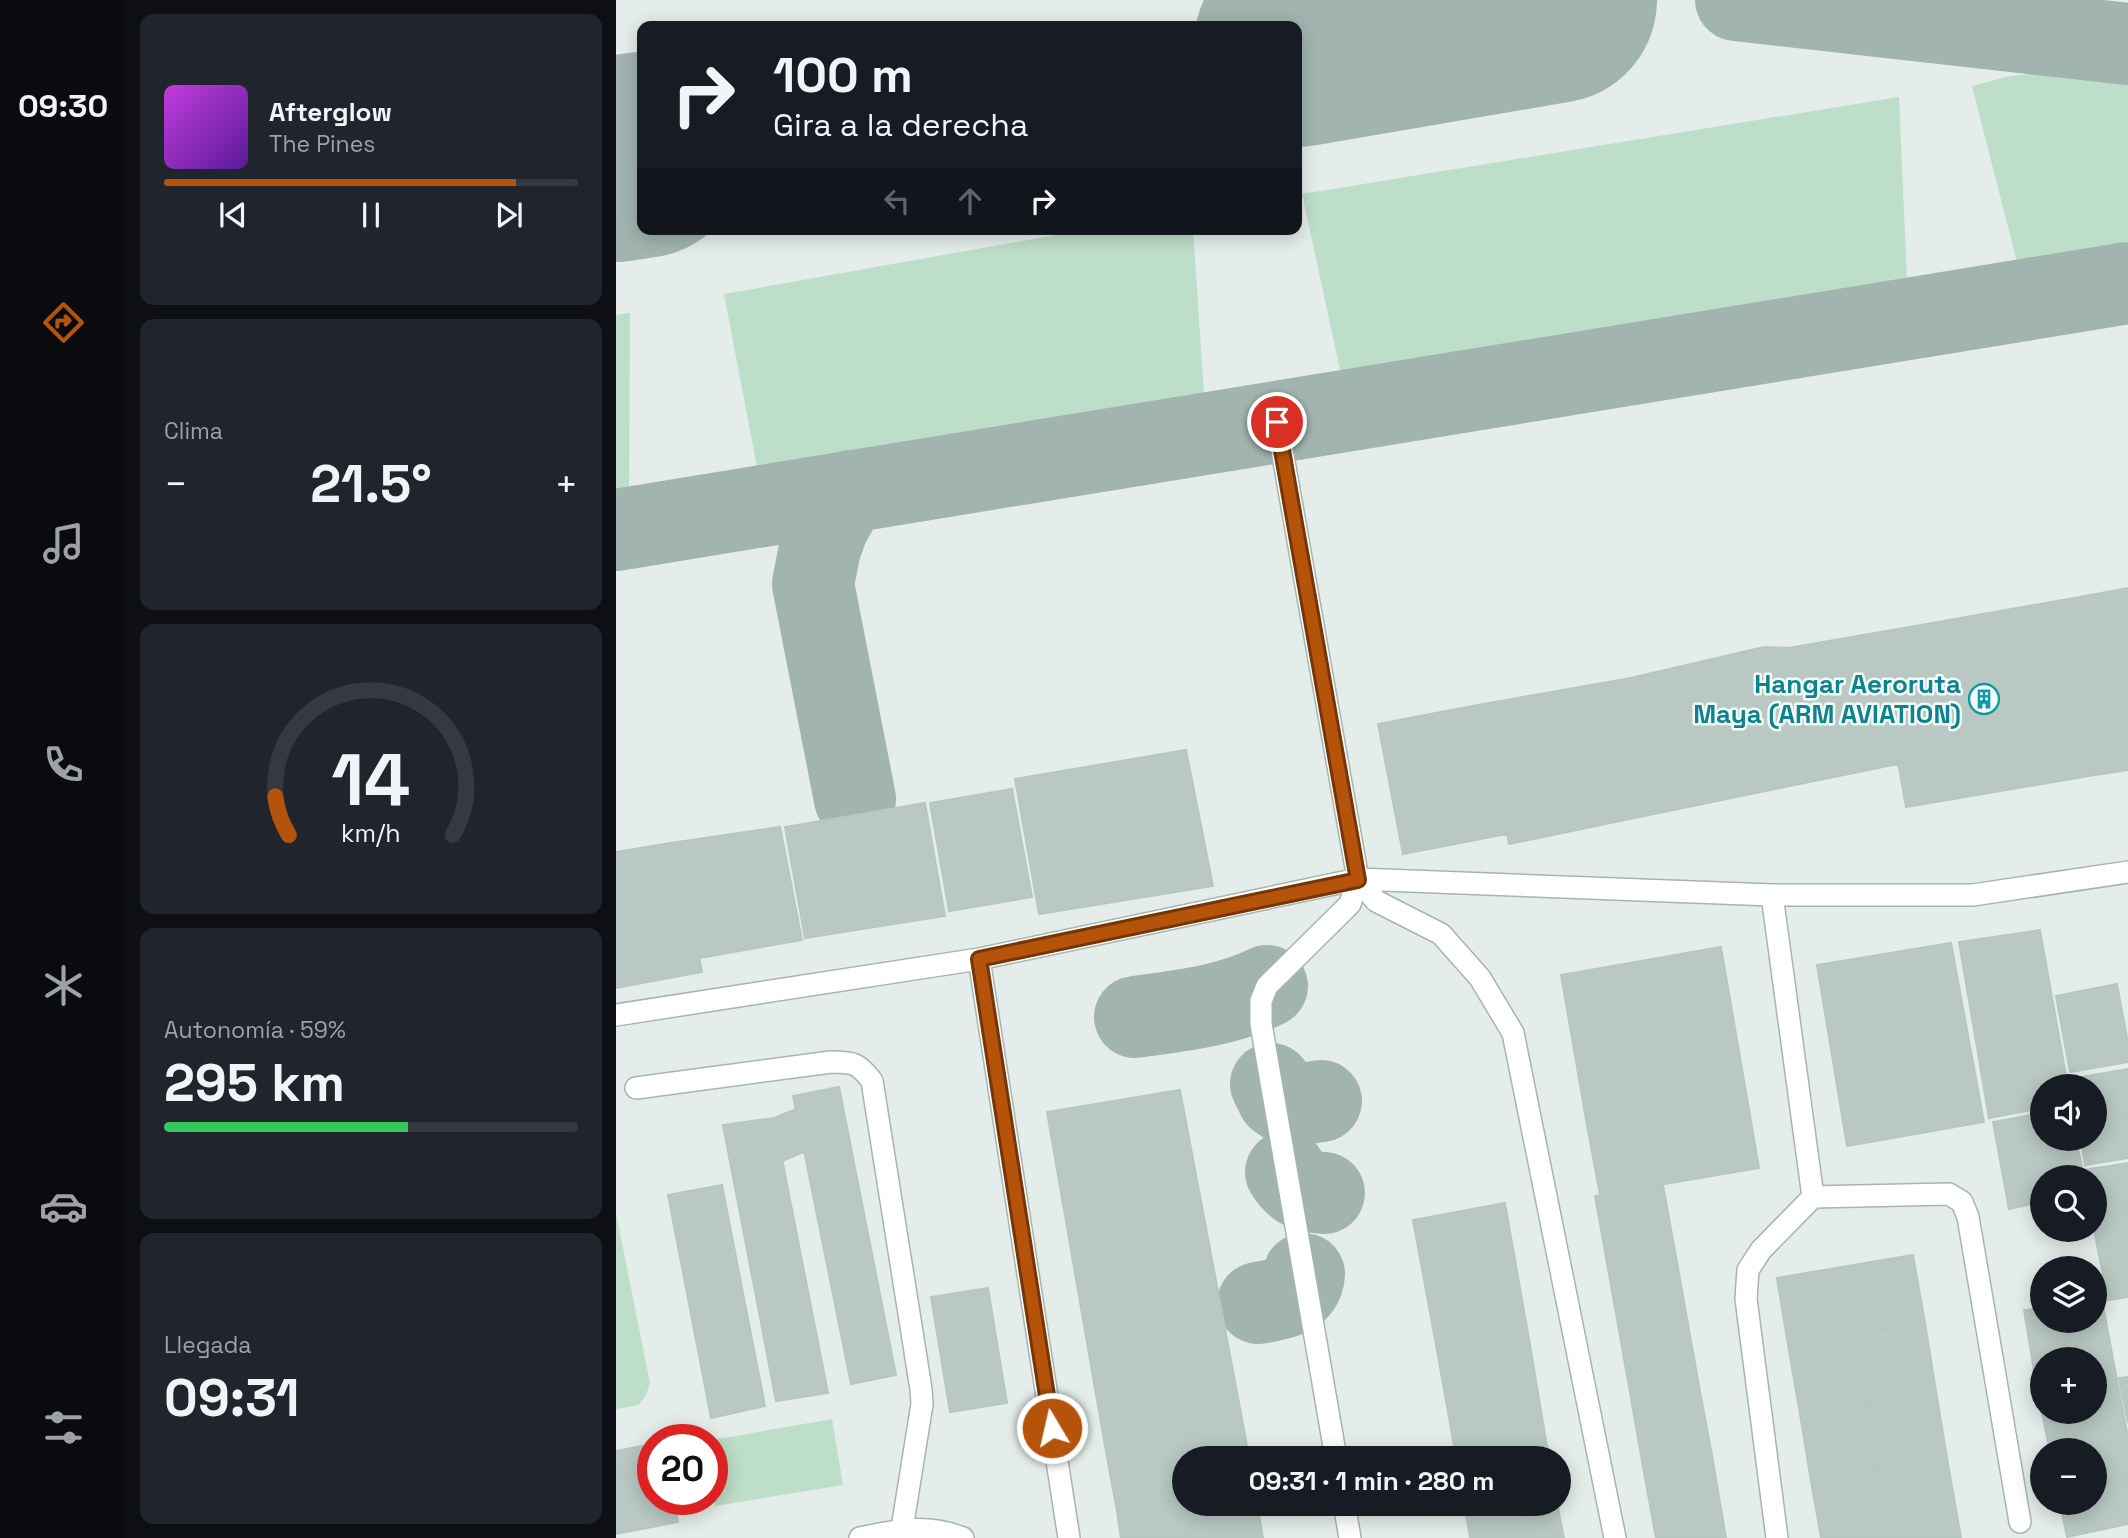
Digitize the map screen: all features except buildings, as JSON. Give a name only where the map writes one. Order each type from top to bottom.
[{"type":"lane","points":[[1277,422],[1358,880],[1350,904],[1268,986],[1261,1001],[1261,1024],[1334,1446]]},
{"type":"lane","points":[[616,1016],[979,959],[1358,880],[1772,895],[1973,895],[2128,872]]},
{"type":"lane","points":[[1358,880],[1376,901],[1441,934],[1480,978],[1513,1033],[1615,1538]]},
{"type":"lane","points":[[1772,895],[1813,1197]]},
{"type":"lane","points":[[979,959],[1069,1538]]},
{"type":"lane","points":[[636,1088],[831,1062],[852,1062],[862,1068],[872,1081],[921,1396],[902,1529]]},
{"type":"lane","points":[[1777,1538],[1746,1299],[1748,1270],[1761,1250],[1813,1197],[1949,1194],[1962,1202],[1968,1217],[2020,1522]]},
{"type":"lane","points":[[1346,1516],[1350,1538]]},
{"type":"lane","points":[[860,1538],[902,1529],[944,1530],[963,1538]]},
{"type":"green space","points":[[2052,72],[2128,81],[2128,250],[2018,266],[1972,86],[2010,76]]},
{"type":"green space","points":[[1899,97],[1907,281],[1341,374],[1302,194]]},
{"type":"green space","points":[[1056,235],[1193,235],[1204,393],[757,467],[724,294]]},
{"type":"green space","points":[[630,313],[629,491],[616,493],[616,315]]},
{"type":"green space","points":[[616,1213],[650,1383],[639,1405],[616,1409]]},
{"type":"green space","points":[[832,1419],[843,1485],[728,1504],[728,1437]]},
{"type":"taxiway","points":[[1302,36],[1332,0]]},
{"type":"taxiway","points":[[1409,0],[1432,21]]},
{"type":"taxiway","points":[[1736,0],[2128,44]]},
{"type":"taxiway","points":[[616,530],[2128,283]]},
{"type":"taxiway","points":[[851,491],[828,526],[820,548],[813,584],[855,799]]},
{"type":"taxiway","points":[[1135,1017],[1219,1003],[1267,986]]},
{"type":"taxiway","points":[[1271,1084],[1278,1098],[1290,1106],[1321,1101]]},
{"type":"taxiway","points":[[1286,1172],[1293,1182],[1302,1188],[1324,1193]]},
{"type":"taxiway","points":[[1258,1303],[1294,1293],[1304,1274]]},
{"type":"runway","points":[[1302,43],[1554,0]]},
{"type":"runway","points":[[616,159],[637,156]]},
{"type":"place","name":"Hangar Aeroruta Maya (ARM AVIATION)","points":[[1984,699]]},
{"type":"route","points":[[1052,1428],[979,959],[1358,880],[1277,422]]}]
